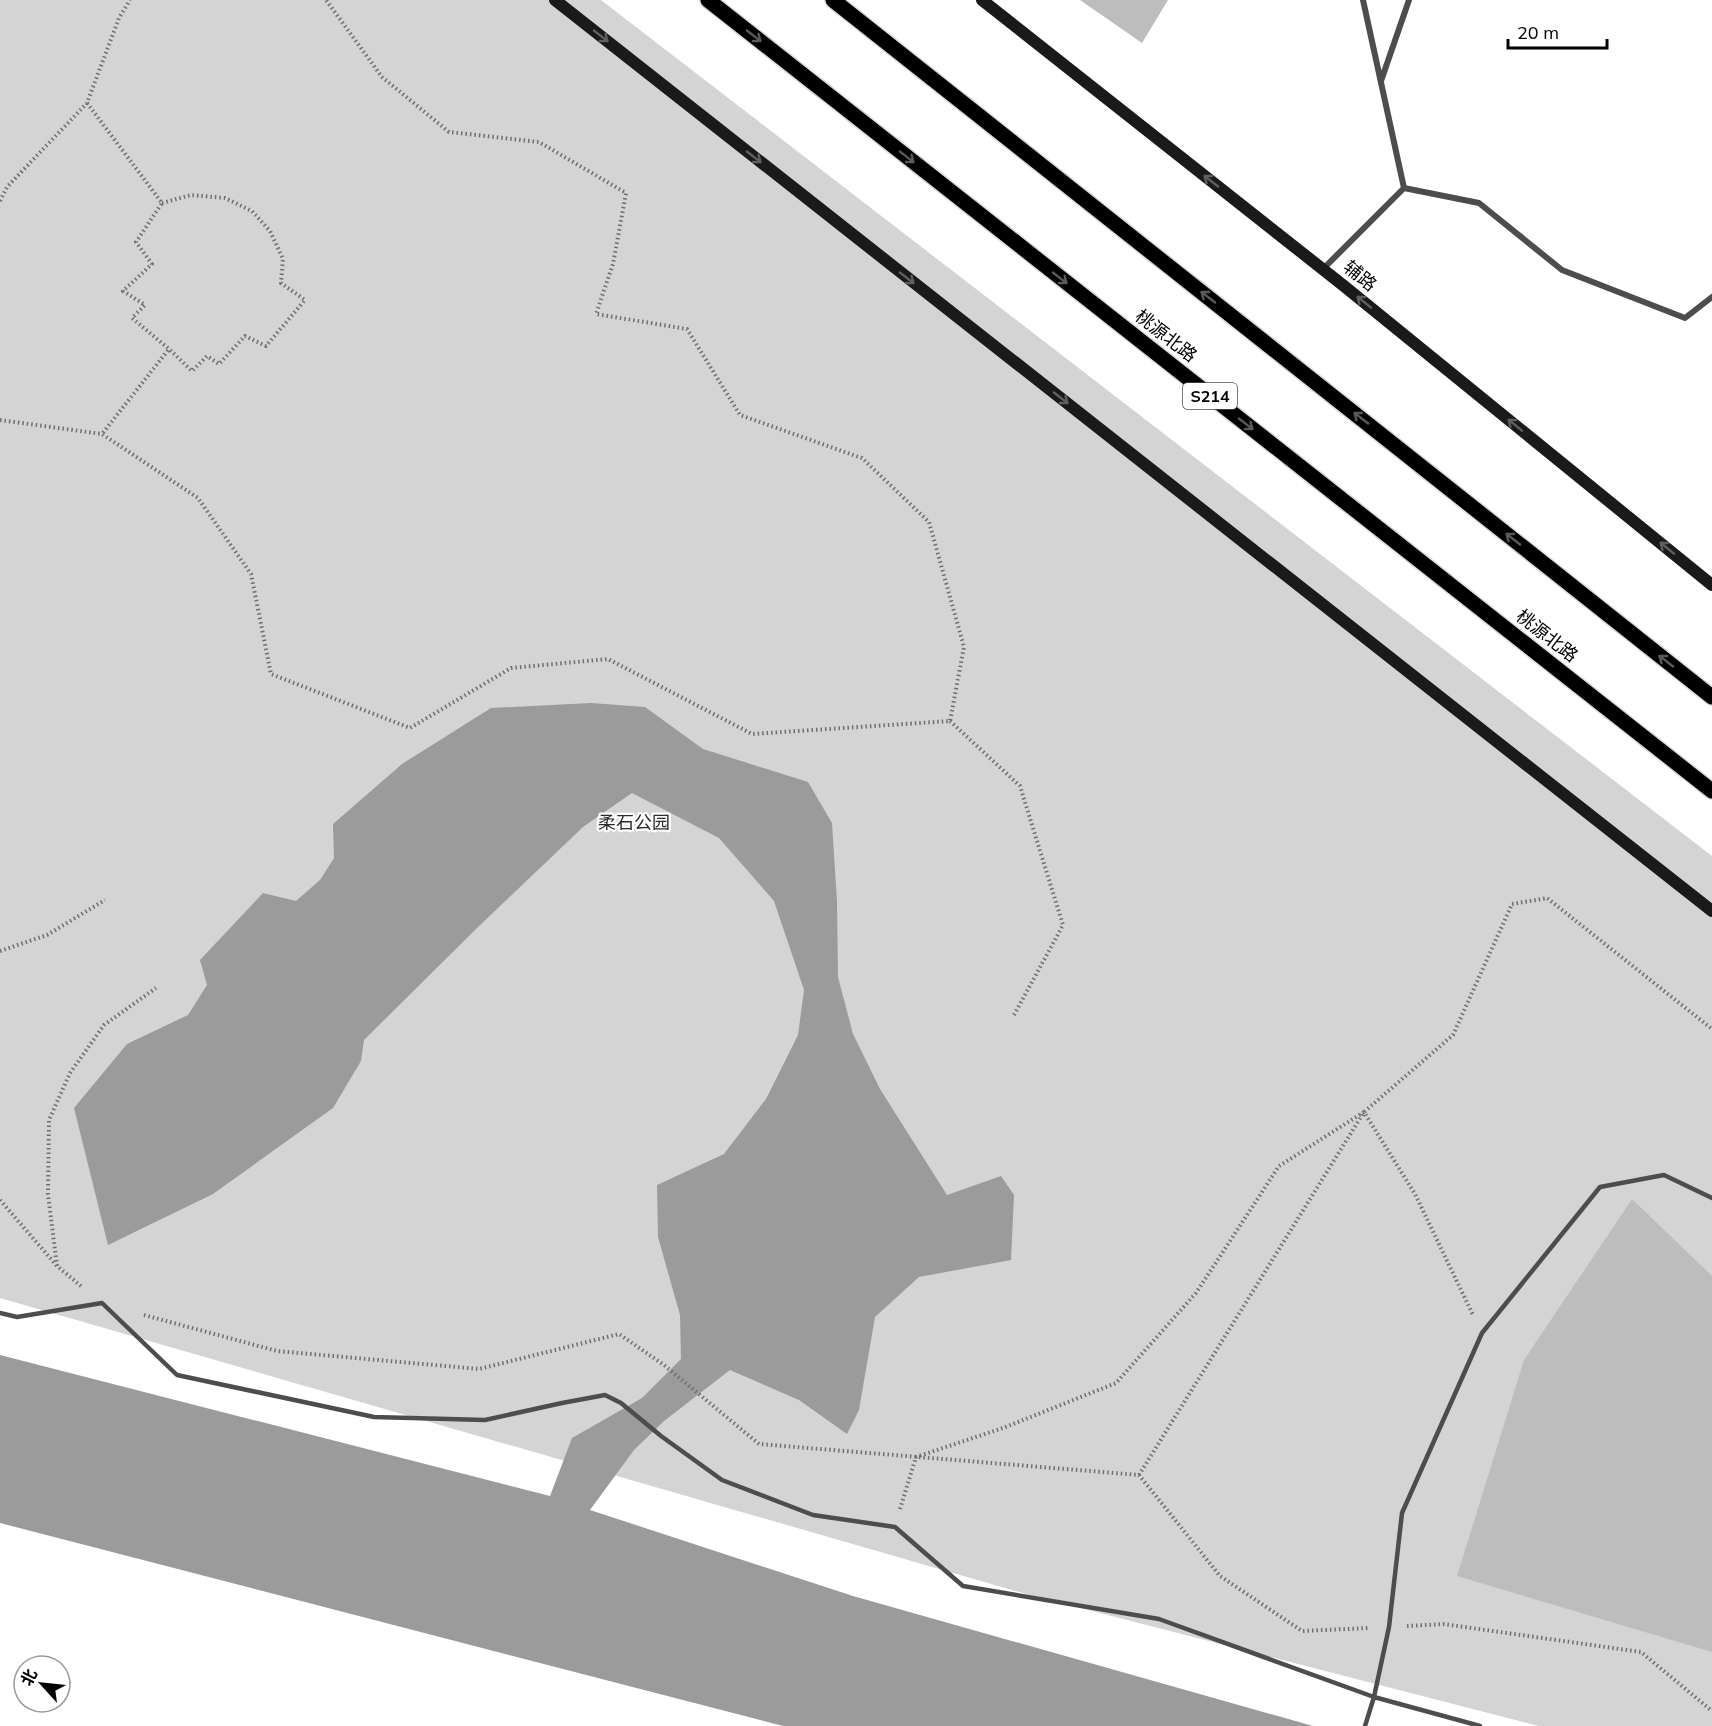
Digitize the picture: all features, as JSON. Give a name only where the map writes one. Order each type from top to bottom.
[{"type":"main road","name":"桃源北路","points":[[708,0],[1712,791]]},
{"type":"main road","points":[[833,0],[1712,697]]},
{"type":"street","points":[[555,0],[1712,912]]},
{"type":"street","name":"辅路","points":[[982,0],[1322,269],[1712,585]]},
{"type":"street","points":[[1363,0],[1404,188]]},
{"type":"street","points":[[1381,81],[1409,0]]},
{"type":"street","points":[[1322,269],[1404,188]]},
{"type":"street","points":[[1404,188],[1479,203],[1562,270],[1685,318],[1712,297]]},
{"type":"lane","points":[[1366,1724],[1389,1627],[1402,1513],[1482,1333],[1600,1187],[1664,1175],[1712,1198]]},
{"type":"lane","points":[[0,1313],[17,1317],[102,1304],[177,1375],[374,1417],[485,1420],[562,1402],[605,1395],[621,1403],[661,1436],[722,1480],[813,1515],[895,1527],[963,1586],[1159,1619],[1374,1697],[1480,1726]]},
{"type":"path","points":[[0,201],[7,187],[87,103],[119,18],[130,0]]},
{"type":"path","points":[[326,0],[382,78],[449,132],[539,142],[626,193],[613,264],[596,314],[687,329],[740,415],[862,458],[929,522],[964,647],[950,722]]},
{"type":"path","points":[[87,103],[162,203]]},
{"type":"path","points":[[191,195],[225,198],[252,211],[270,231],[283,259],[281,283],[305,300],[266,346],[245,336],[219,364],[207,356],[192,371],[170,349],[132,318],[145,305],[123,291],[152,264],[136,242],[162,203],[191,195]]},
{"type":"path","points":[[102,434],[170,349]]},
{"type":"path","points":[[0,420],[102,434],[198,498],[251,574],[272,674],[410,728],[511,668],[608,659],[752,734],[950,722],[1020,786],[1063,926],[1014,1015]]},
{"type":"path","points":[[916,1457],[1003,1428],[1116,1383],[1196,1293],[1279,1166],[1364,1112],[1453,1035],[1512,904],[1547,898],[1712,1029]]},
{"type":"path","points":[[0,951],[47,935],[105,900]]},
{"type":"path","points":[[57,1266],[48,1194],[49,1120],[70,1072],[104,1025],[156,988]]},
{"type":"path","points":[[0,1200],[57,1266],[102,1304],[277,1351],[478,1369],[619,1334],[664,1365],[759,1444],[1139,1475],[1364,1112]]},
{"type":"path","points":[[1364,1112],[1415,1194],[1482,1333]]},
{"type":"path","points":[[895,1527],[916,1457]]},
{"type":"green space","name":"柔石公园","points":[[0,0],[601,0],[1712,856],[1712,1726],[1539,1726],[1026,1594],[0,1298]]},
{"type":"shaded area","points":[[591,703],[645,707],[703,749],[808,782],[832,823],[837,901],[838,977],[853,1034],[880,1089],[947,1195],[1001,1176],[1014,1195],[1011,1260],[919,1277],[875,1317],[859,1410],[847,1434],[799,1400],[730,1370],[664,1421],[634,1450],[590,1510],[853,1596],[1313,1726],[783,1726],[0,1523],[0,1355],[550,1496],[572,1438],[642,1398],[681,1359],[680,1315],[658,1237],[657,1185],[724,1154],[766,1099],[798,1035],[804,990],[774,901],[719,838],[632,793],[583,827],[364,1040],[361,1061],[333,1108],[213,1194],[108,1245],[74,1108],[127,1044],[188,1015],[207,985],[200,960],[263,893],[296,901],[320,880],[334,858],[333,824],[402,764],[491,708]]},
{"type":"building","points":[[1080,0],[1168,0],[1142,43]]},
{"type":"building","points":[[1632,1199],[1712,1276],[1712,1652],[1457,1576],[1524,1360]]}]
